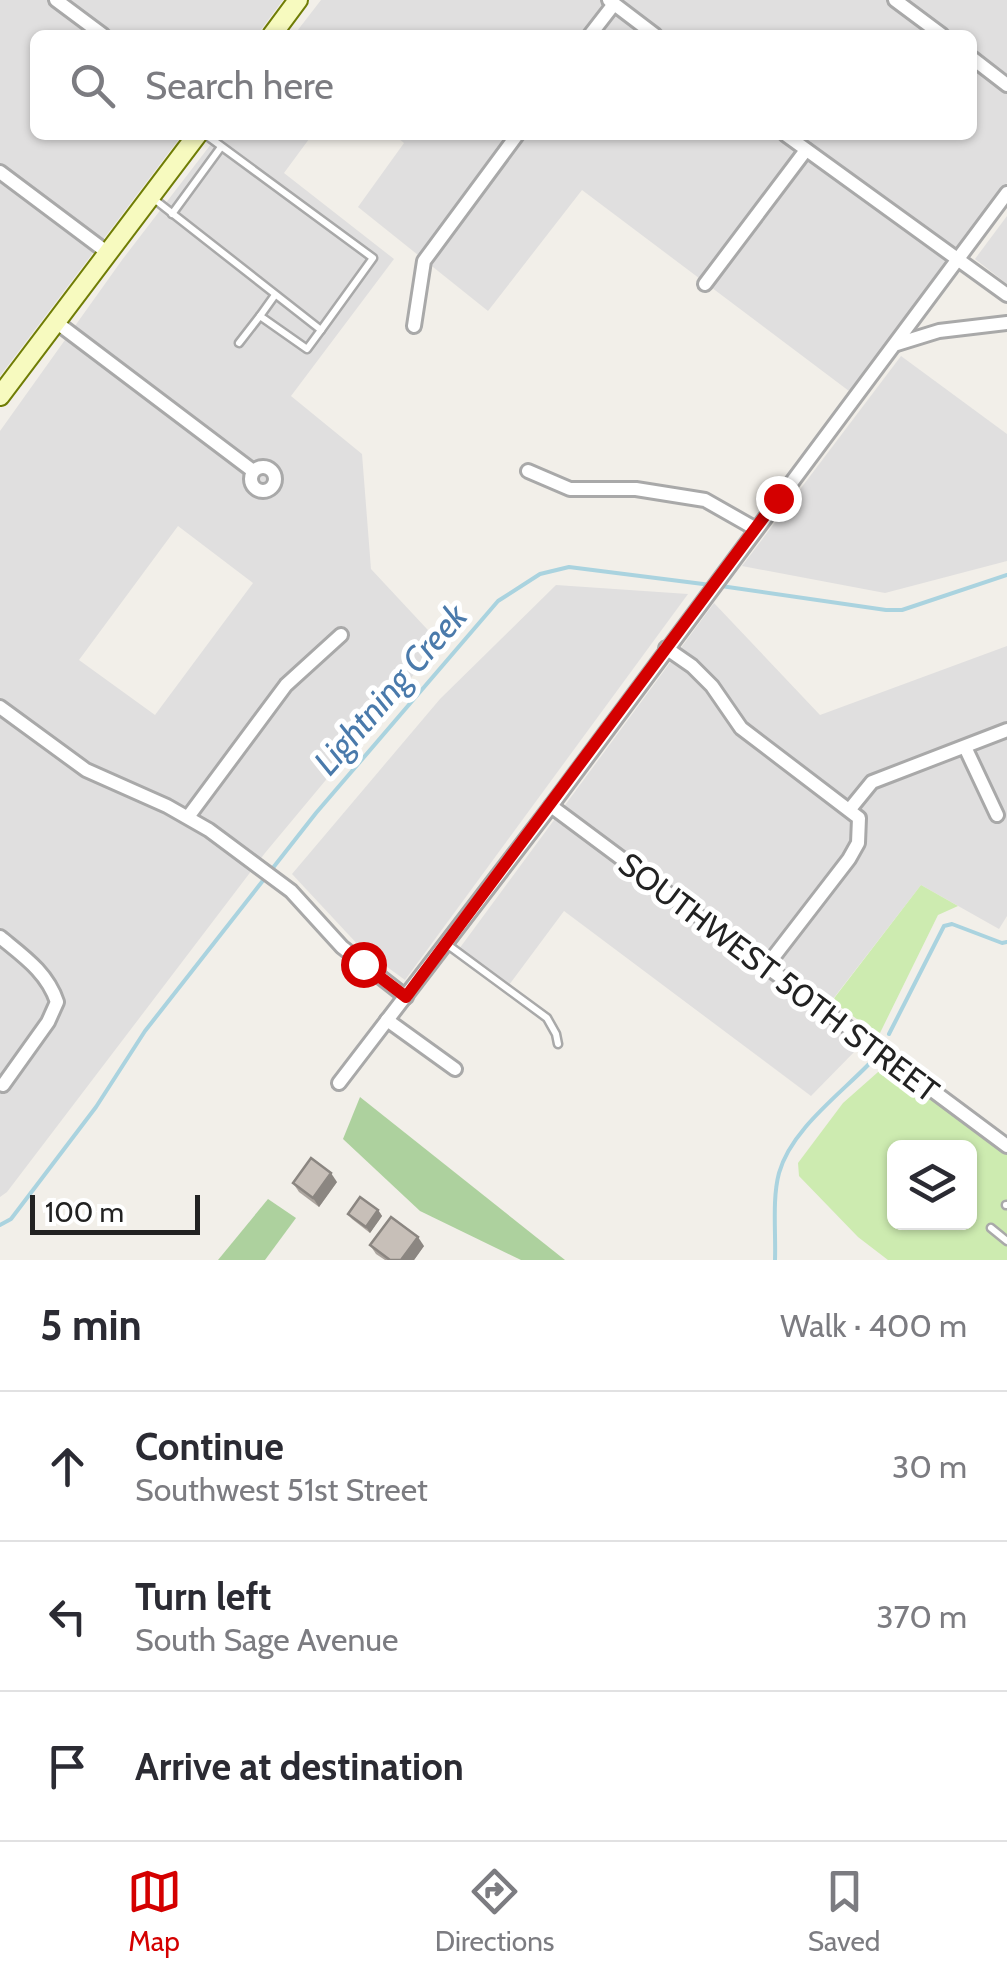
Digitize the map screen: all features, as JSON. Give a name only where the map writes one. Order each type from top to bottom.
[{"type":"main road","points":[[276,30],[298,0]]},
{"type":"main road","points":[[1,394],[193,140]]},
{"type":"street","points":[[56,0],[96,30]]},
{"type":"street","points":[[895,0],[935,30]]},
{"type":"street","points":[[912,12],[921,0]]},
{"type":"street","points":[[593,30],[611,2],[648,30]]},
{"type":"street","points":[[977,62],[1007,84]]},
{"type":"street","points":[[414,326],[424,261],[513,140]]},
{"type":"street","points":[[793,140],[1007,295]]},
{"type":"street","points":[[704,284],[806,150]]},
{"type":"street","points":[[0,172],[108,253]]},
{"type":"street","points":[[339,1083],[551,806],[1007,193]]},
{"type":"street","points":[[56,322],[253,471]]},
{"type":"street","points":[[893,346],[939,332],[1007,323]]},
{"type":"street","points":[[528,471],[570,489],[636,488],[705,500],[756,529]]},
{"type":"street","points":[[188,817],[286,684],[340,635]]},
{"type":"street","points":[[666,648],[712,686],[740,728],[858,818],[858,843],[765,968]]},
{"type":"street","points":[[0,708],[86,770],[188,817],[248,858],[290,890],[342,947],[406,997]]},
{"type":"street","points":[[850,809],[872,782],[1007,730]]},
{"type":"street","points":[[965,747],[997,815]]},
{"type":"street","name":"SOUTHWEST 50TH STREET","points":[[551,806],[1007,1146]]},
{"type":"street","points":[[0,936],[40,970],[58,1002],[3,1085]]},
{"type":"street","points":[[387,1020],[456,1068]]},
{"type":"lane","points":[[213,140],[373,258],[306,349],[260,316]]},
{"type":"lane","points":[[172,214],[221,146]]},
{"type":"lane","points":[[151,196],[321,330]]},
{"type":"lane","points":[[238,343],[275,294]]},
{"type":"lane","points":[[446,944],[547,1018],[558,1044]]},
{"type":"lane","points":[[991,1228],[1007,1240]]},
{"type":"shaded area","points":[[0,0],[283,0],[261,30],[30,30],[30,140],[178,140],[0,376]]},
{"type":"shaded area","points":[[321,0],[1007,0],[1007,183],[849,391],[582,190],[488,311],[358,207],[404,143],[400,140],[977,140],[977,30],[298,30]]},
{"type":"shaded area","points":[[214,140],[308,140],[284,173],[394,259],[291,396],[362,454],[371,569],[440,643],[265,853],[0,1197],[0,431],[122,260]],"holes":[[[178,526],[253,583],[155,715],[79,660]]]},
{"type":"shaded area","points":[[1007,216],[1007,284],[975,259]]},
{"type":"shaded area","points":[[901,356],[1007,434],[1007,561],[885,593],[742,566]]},
{"type":"shaded area","points":[[556,585],[688,594],[405,980],[361,948],[292,874],[440,699]]},
{"type":"shaded area","points":[[714,603],[820,715],[1007,646],[1007,916],[999,929],[921,885],[819,1017],[859,1047],[811,1096],[564,911],[509,985],[459,949]]},
{"type":"green space","points":[[921,885],[958,906],[938,915],[879,1035],[832,1001]]},
{"type":"green space","points":[[886,1065],[1007,1154],[1007,1260],[888,1260],[858,1237],[799,1176],[798,1163],[843,1103]]},
{"type":"green space","points":[[360,1097],[565,1260],[521,1260],[420,1211],[343,1139]]},
{"type":"green space","points":[[268,1199],[296,1218],[265,1260],[218,1260]]},
{"type":"building","points":[[311,1158],[331,1173],[313,1198],[293,1183]]},
{"type":"building","points":[[360,1197],[378,1210],[366,1227],[348,1214]]},
{"type":"building","points":[[391,1217],[418,1237],[401,1260],[390,1260],[370,1245]]},
{"type":"waterway","name":"Lightning Creek","points":[[0,1225],[11,1219],[96,1107],[145,1031],[316,813],[498,601],[540,574],[569,567],[711,585]]},
{"type":"waterway","name":"Lightning Creek","points":[[721,586],[902,610],[1007,575]]},
{"type":"waterway","points":[[889,1034],[944,926],[952,924],[1007,942]]},
{"type":"waterway","points":[[775,1260],[776,1194],[785,1157],[817,1114],[869,1064]]},
{"type":"route","points":[[363,964],[406,997],[778,498]]}]
